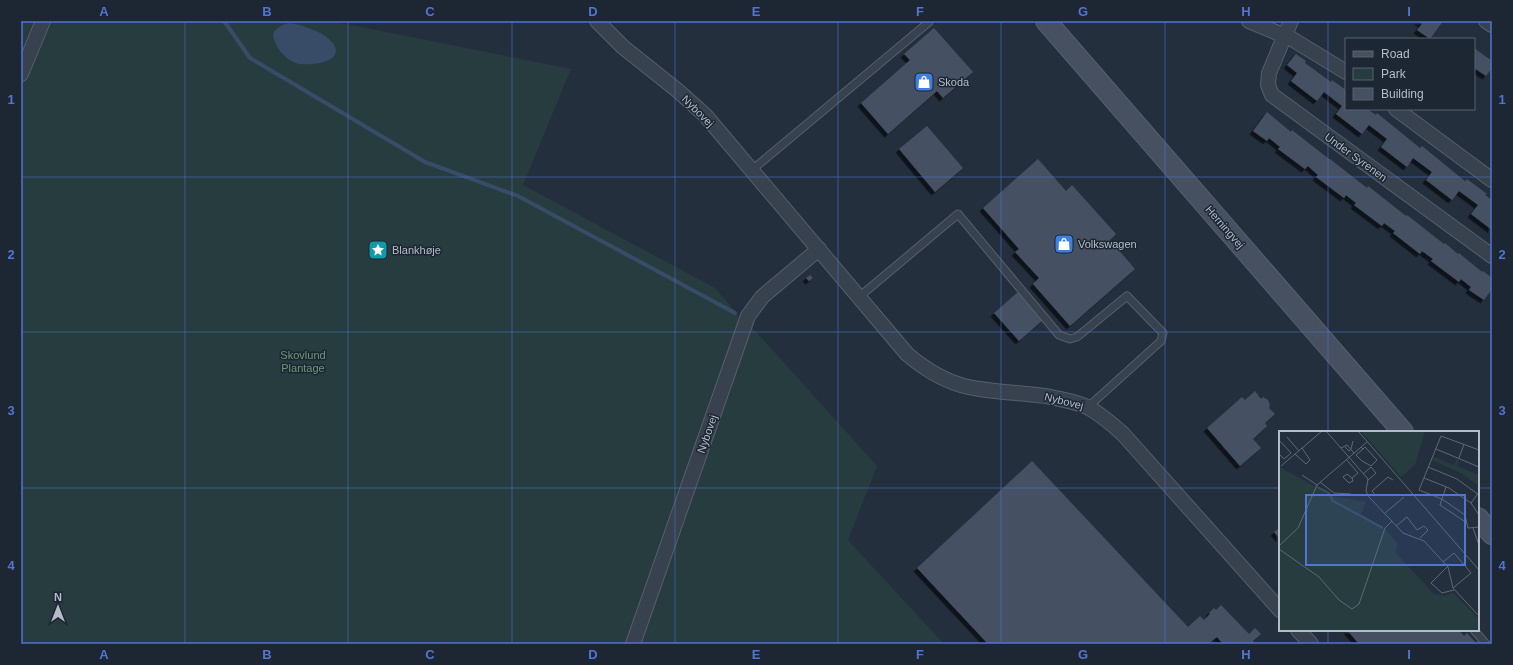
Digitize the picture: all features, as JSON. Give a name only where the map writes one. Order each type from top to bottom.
[{"type":"main road","name":"Herningvej","points":[[1046,21],[1403,431]]},
{"type":"main road","points":[[1479,519],[1492,534]]},
{"type":"street","points":[[21,74],[44,21]]},
{"type":"street","name":"Nybovej","points":[[597,21],[623,47],[677,90],[705,116],[907,354],[921,366],[952,382],[980,389],[1039,395],[1065,400],[1088,407],[1105,418],[1123,434],[1279,609]]},
{"type":"street","points":[[1249,21],[1292,39],[1345,71]]},
{"type":"street","name":"Under Syrenen","points":[[1291,21],[1269,73],[1268,85],[1272,96],[1492,256]]},
{"type":"street","points":[[1486,21],[1492,25]]},
{"type":"street","points":[[1397,110],[1492,180]]},
{"type":"street","name":"Nybovej","points":[[633,644],[748,316],[762,297],[819,249]]},
{"type":"lane","points":[[752,170],[929,22]]},
{"type":"lane","points":[[859,297],[958,214],[1059,335],[1070,340],[1077,337],[1127,296],[1162,333],[1161,341],[1088,407]]},
{"type":"lane","points":[[1475,631],[1486,644]]},
{"type":"green space","name":"Skovlund Plantage","points":[[21,21],[331,21],[571,69],[523,185],[715,288],[742,319],[627,644],[21,644]]},
{"type":"green space","points":[[750,325],[877,466],[848,540],[944,644],[636,644]]},
{"type":"water","points":[[289,23],[309,28],[324,35],[334,44],[336,50],[334,56],[331,59],[321,63],[310,64],[295,63],[287,58],[275,43],[273,34],[280,27]]},
{"type":"building","points":[[1417,21],[1443,21],[1431,38],[1417,30],[1422,24]]},
{"type":"building","name":"Skoda","points":[[934,28],[973,72],[943,98],[937,91],[888,134],[861,103],[910,60],[904,54]]},
{"type":"building","points":[[1475,49],[1492,61],[1492,68],[1486,76],[1475,69]]},
{"type":"building","points":[[1296,54],[1306,61],[1305,63],[1331,82],[1332,80],[1345,89],[1345,110],[1368,110],[1376,115],[1377,113],[1420,148],[1422,146],[1465,181],[1467,179],[1487,194],[1485,195],[1492,200],[1492,230],[1471,214],[1478,205],[1459,191],[1452,200],[1426,180],[1432,172],[1413,158],[1407,167],[1381,147],[1387,139],[1369,125],[1362,134],[1336,114],[1342,106],[1324,92],[1317,101],[1291,81],[1297,73],[1287,65]]},
{"type":"building","points":[[1267,112],[1291,132],[1292,130],[1367,188],[1368,186],[1406,216],[1407,215],[1444,244],[1445,243],[1482,272],[1483,271],[1491,277],[1492,289],[1484,300],[1469,290],[1471,287],[1461,279],[1459,282],[1431,261],[1433,259],[1422,251],[1420,254],[1393,233],[1395,231],[1384,223],[1382,226],[1354,205],[1356,203],[1346,195],[1344,198],[1316,177],[1318,175],[1308,166],[1305,169],[1278,149],[1280,147],[1269,138],[1267,141],[1253,131]]},
{"type":"building","points":[[927,126],[963,168],[935,192],[899,149]]},
{"type":"building","name":"Volkswagen","points":[[1038,159],[1066,191],[1072,185],[1116,234],[1110,240],[1135,269],[1070,326],[1033,284],[1039,278],[1015,252],[1019,249],[983,208]]},
{"type":"building","points":[[810,275],[813,278],[809,281],[806,278]]},
{"type":"building","points":[[1019,291],[1044,319],[1019,341],[994,313]]},
{"type":"building","points":[[1255,391],[1261,399],[1263,397],[1268,400],[1270,405],[1269,408],[1275,414],[1265,423],[1267,426],[1253,439],[1261,448],[1240,466],[1207,428],[1242,397],[1245,400]]},
{"type":"building","points":[[1032,461],[1188,627],[1200,616],[1204,620],[1214,608],[1216,610],[1221,605],[1249,634],[1255,628],[1261,634],[1253,641],[1255,644],[1223,644],[1217,637],[1208,644],[988,644],[917,568]]},
{"type":"building","points":[[1279,528],[1279,538],[1274,532]]},
{"type":"building","points":[[1348,631],[1460,631],[1464,636],[1467,633],[1477,644],[1359,644]]},
{"type":"waterway","points":[[224,21],[250,58],[425,162],[518,196],[735,313]]},
{"type":"place","name":"Skoda","points":[[924,82]]},
{"type":"place","name":"Volkswagen","points":[[1064,244]]},
{"type":"place","name":"Blankhøje","points":[[378,250]]}]
